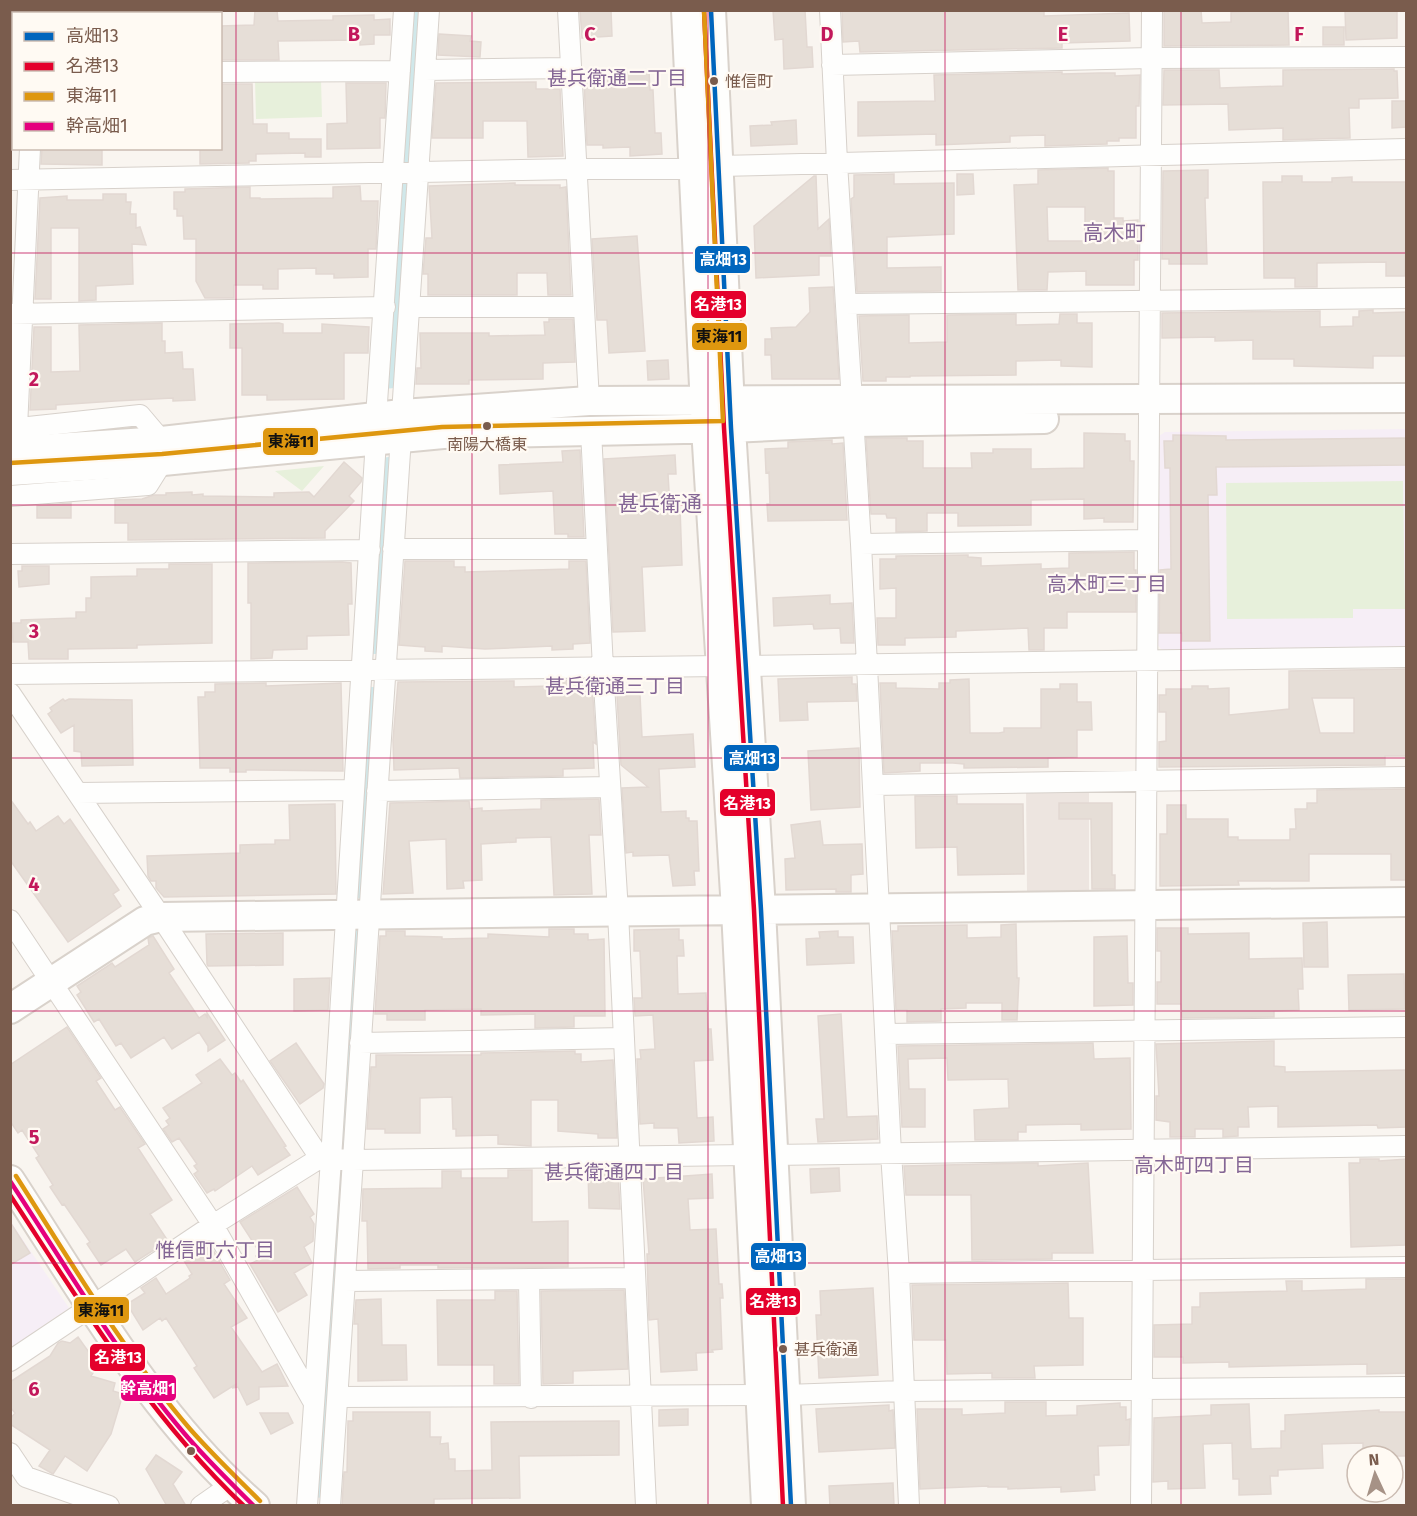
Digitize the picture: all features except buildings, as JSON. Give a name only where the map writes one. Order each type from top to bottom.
[{"type":"street","points":[[307,1506],[357,914],[377,791],[370,550],[410,307],[400,71],[404,10]]},
{"type":"street","points":[[330,1506],[345,1281],[338,1159],[360,1043],[354,790],[393,549],[385,307],[405,172],[425,70],[429,10]]},
{"type":"street","points":[[568,10],[588,401]]},
{"type":"street","points":[[686,10],[706,167],[718,414],[748,910],[772,1395],[766,1506]]},
{"type":"street","points":[[706,167],[711,10]]},
{"type":"street","points":[[830,10],[837,163],[854,411],[909,1506]]},
{"type":"street","points":[[1141,1506],[1152,10]]},
{"type":"street","points":[[832,65],[1151,58],[1407,57]]},
{"type":"street","points":[[425,70],[571,68]]},
{"type":"street","points":[[222,72],[400,71]]},
{"type":"street","points":[[20,180],[706,167],[1407,149]]},
{"type":"street","points":[[13,436],[20,180],[29,150]]},
{"type":"street","points":[[846,304],[1407,298]]},
{"type":"street","points":[[16,314],[385,307]]},
{"type":"street","points":[[410,307],[584,307]]},
{"type":"street","points":[[1149,409],[1407,398]]},
{"type":"street","points":[[10,471],[131,453],[389,427],[588,401],[718,414]]},
{"type":"street","points":[[389,427],[443,434],[591,431],[718,414],[854,411],[1149,409],[1407,416]]},
{"type":"street","points":[[13,436],[140,415],[163,451]]},
{"type":"street","points":[[591,431],[618,912],[646,1506]]},
{"type":"street","points":[[13,436],[131,453]]},
{"type":"street","points":[[10,496],[148,485],[163,451]]},
{"type":"street","points":[[861,544],[1148,540]]},
{"type":"street","points":[[393,549],[597,549]]},
{"type":"street","points":[[10,554],[370,550]]},
{"type":"street","points":[[10,674],[1407,657]]},
{"type":"street","points":[[10,693],[161,917],[338,1159]]},
{"type":"street","points":[[873,785],[1407,777]]},
{"type":"street","points":[[377,791],[610,787]]},
{"type":"street","points":[[78,793],[354,790]]},
{"type":"street","points":[[10,1009],[145,921],[161,917],[1407,902]]},
{"type":"street","points":[[10,920],[213,1225],[314,1403]]},
{"type":"street","points":[[886,1034],[1407,1027]]},
{"type":"street","points":[[360,1043],[624,1038]]},
{"type":"street","points":[[10,1361],[213,1225],[338,1159],[1407,1146]]},
{"type":"street","points":[[10,1180],[131,1365],[178,1426],[231,1485],[255,1506]]},
{"type":"street","points":[[899,1273],[1407,1267]]},
{"type":"street","points":[[345,1281],[635,1278]]},
{"type":"street","points":[[530,1279],[531,1398]]},
{"type":"street","points":[[339,1397],[531,1398],[903,1391],[1407,1387]]},
{"type":"street","points":[[772,1395],[791,1506]]},
{"type":"street","points":[[10,1453],[26,1477],[109,1506]]},
{"type":"street","points":[[201,1506],[231,1485]]},
{"type":"shaded area","points":[[1406,429],[1406,648],[1163,651],[1155,642],[1156,438],[1165,432]]},
{"type":"shaded area","points":[[1026,789],[1089,789],[1089,891],[1027,891]]},
{"type":"shaded area","points":[[10,1223],[69,1308],[11,1348]]},
{"type":"green space","points":[[321,79],[322,117],[256,119],[255,80]]},
{"type":"green space","points":[[324,466],[302,491],[275,471]]},
{"type":"green space","points":[[1403,481],[1405,609],[1353,609],[1353,618],[1227,619],[1226,483]]},
{"type":"water","points":[[412,11],[422,11],[411,162],[402,163]]},
{"type":"water","points":[[399,183],[409,183],[394,388],[384,389]]},
{"type":"water","points":[[389,457],[378,654],[369,654],[380,458]]},
{"type":"water","points":[[367,687],[376,687],[362,898],[353,899]]},
{"type":"water","points":[[351,929],[360,929],[348,1149],[339,1149]]},
{"type":"water","points":[[345,1169],[322,1498],[313,1497],[336,1170]]},
{"type":"transit line","name":"名港13","points":[[704,10],[724,428],[754,910],[783,1506]]},
{"type":"transit line","name":"東海11","points":[[10,463],[162,454],[442,427],[723,421],[704,10]]},
{"type":"transit line","name":"高畑13","points":[[711,10],[731,428],[761,910],[791,1506]]},
{"type":"transit line","name":"東海11","points":[[16,1176],[98,1306],[142,1369],[190,1429],[260,1501]]},
{"type":"transit line","name":"幹高畑1","points":[[10,1181],[93,1310],[160,1404],[192,1443],[254,1506]]},
{"type":"transit line","name":"名港13","points":[[10,1195],[90,1317],[146,1396],[209,1471],[244,1506]]},
{"type":"place","name":"惟信町","points":[[714,81]]},
{"type":"place","name":"南陽大橋東","points":[[487,426]]},
{"type":"place","name":"甚兵衛通","points":[[783,1349]]},
{"type":"district","name":"甚兵衛通二丁目","points":[[617,78]]},
{"type":"district","name":"高木町","points":[[1114,233]]},
{"type":"district","name":"甚兵衛通","points":[[660,504]]},
{"type":"district","name":"高木町三丁目","points":[[1107,584]]},
{"type":"district","name":"甚兵衛通三丁目","points":[[615,686]]},
{"type":"district","name":"高木町四丁目","points":[[1194,1165]]},
{"type":"district","name":"甚兵衛通四丁目","points":[[614,1172]]},
{"type":"district","name":"惟信町六丁目","points":[[215,1250]]}]
